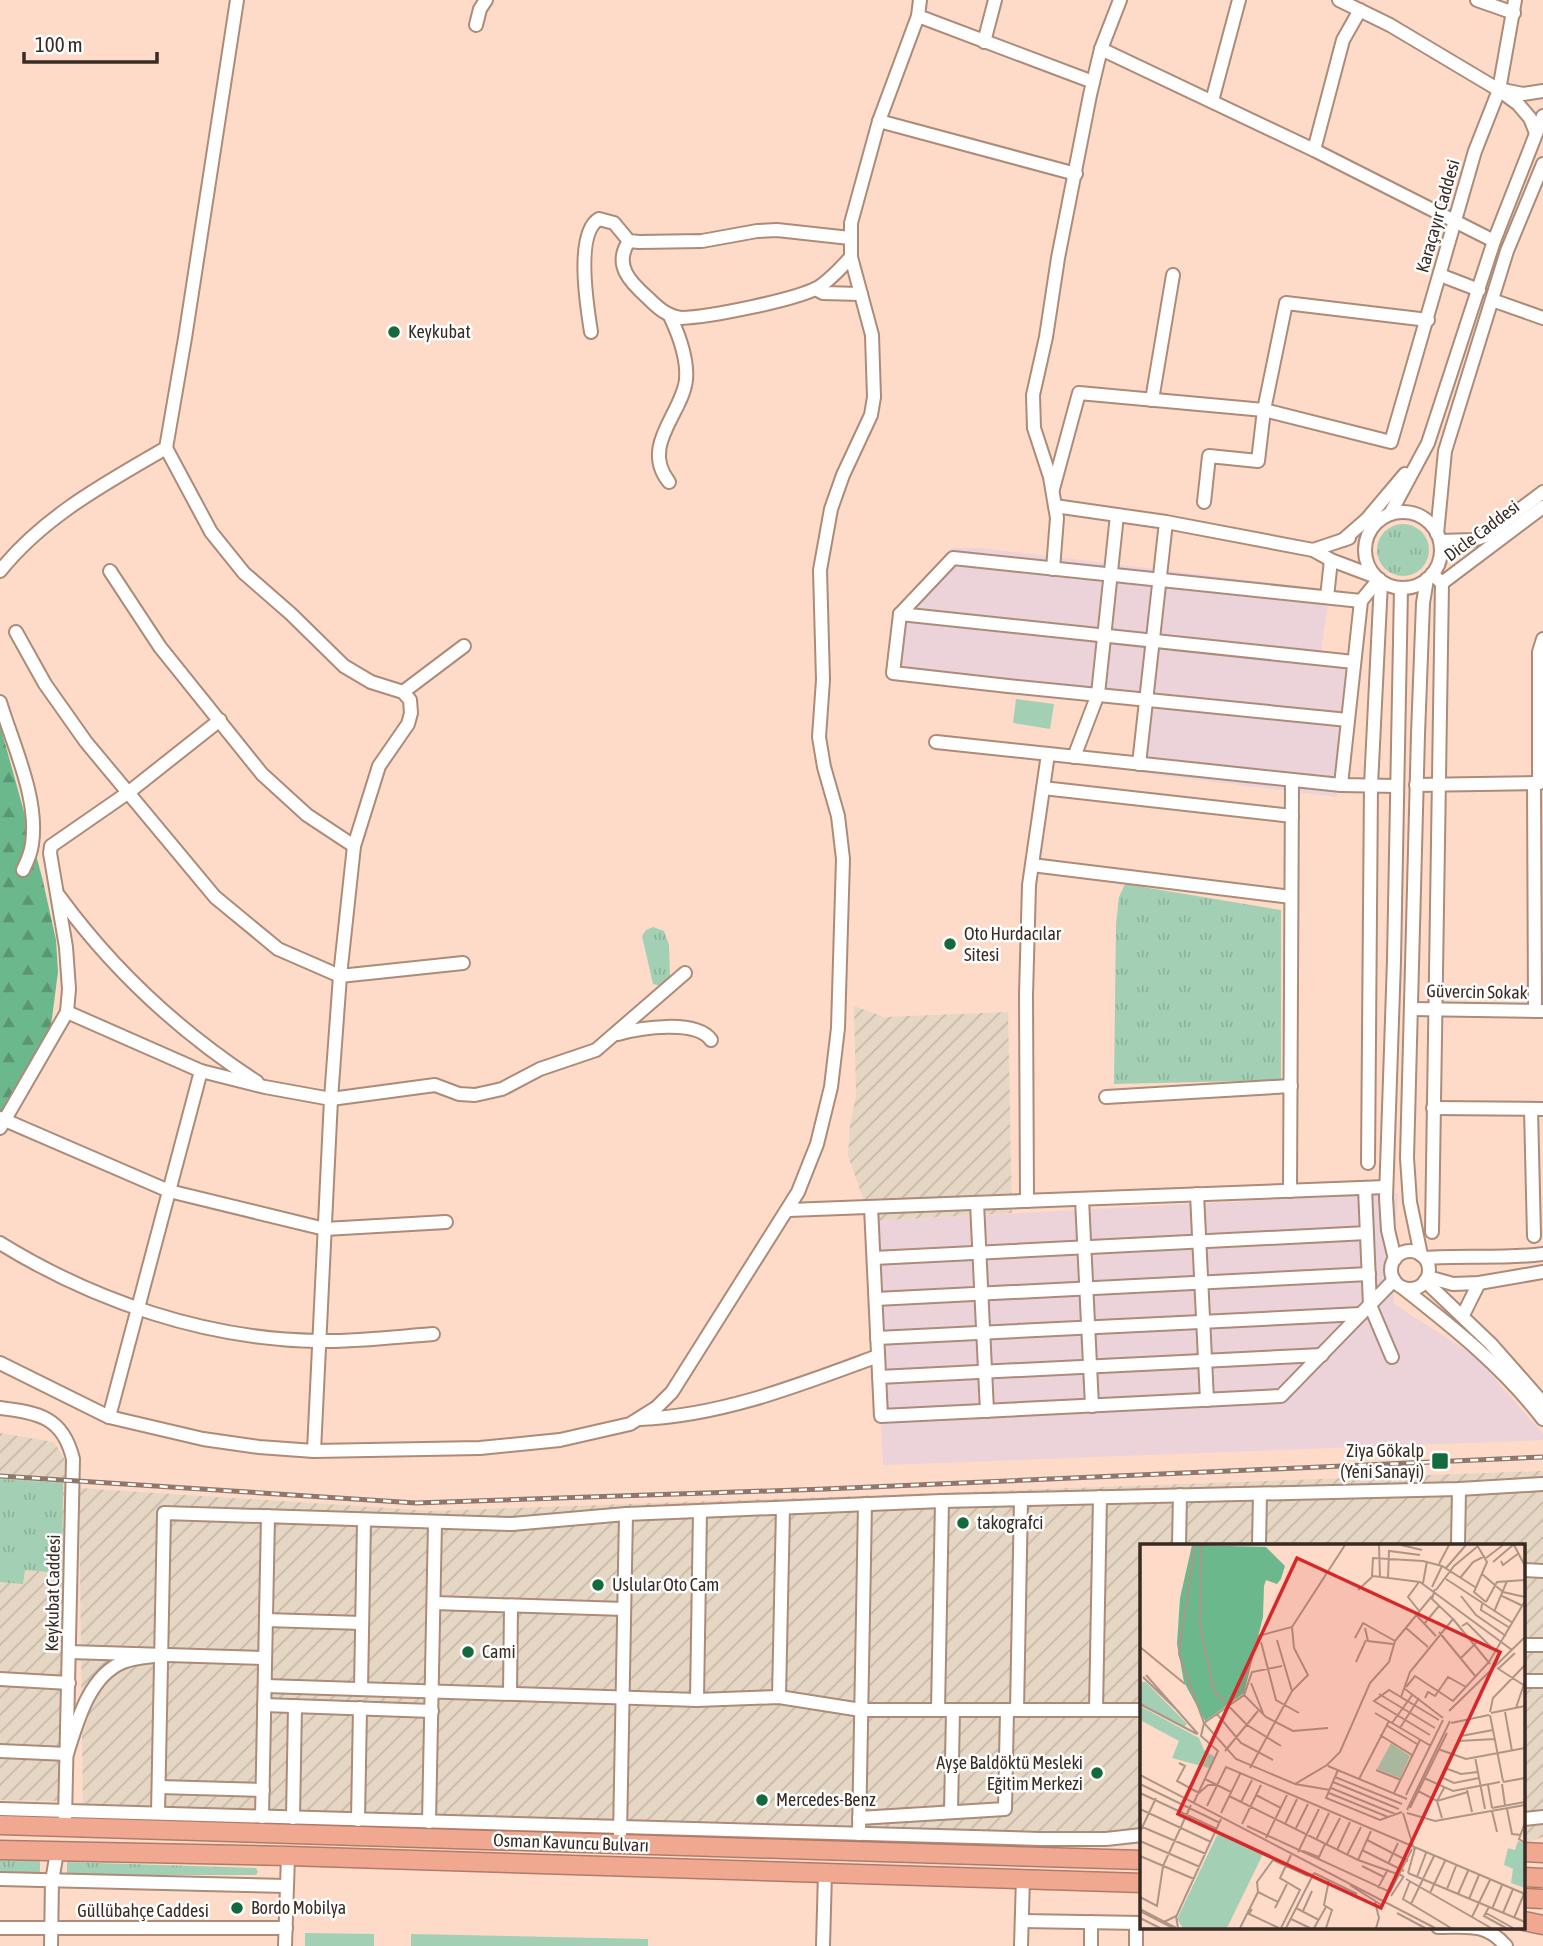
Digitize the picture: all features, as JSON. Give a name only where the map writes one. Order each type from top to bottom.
[{"type":"highway","name":"Osman Kavuncu Bulvarı","points":[[0,1825],[65,1819],[620,1836],[1140,1860]]},
{"type":"highway","points":[[57,1852],[65,1819]]},
{"type":"highway","name":"Osman Kavuncu Bulvarı","points":[[0,1850],[288,1856],[1140,1883]]},
{"type":"street","points":[[237,0],[166,448],[211,532],[244,573],[352,671],[371,682],[403,692],[410,700],[410,719],[379,766],[354,846],[340,976],[331,1099],[314,1451]]},
{"type":"street","points":[[476,25],[480,9],[486,0]]},
{"type":"street","points":[[640,1419],[657,1407],[671,1392],[789,1210],[806,1177],[831,1087],[837,1047],[843,859],[838,816],[824,767],[819,737],[823,680],[820,570],[831,509],[872,406],[873,349],[869,321],[851,257],[851,223],[879,121],[918,16],[920,0]]},
{"type":"street","points":[[984,42],[995,0]]},
{"type":"street","points":[[1053,569],[1057,534],[1055,506],[1053,489],[1034,428],[1033,395],[1093,82],[1101,49],[1120,0]]},
{"type":"street","points":[[1212,102],[1239,0]]},
{"type":"street","points":[[1339,0],[1390,25],[1499,90],[1518,104],[1530,118],[1536,133]]},
{"type":"street","points":[[1477,0],[1515,6]]},
{"type":"street","name":"Karaçayır Caddesi","points":[[1264,410],[1391,442],[1475,151],[1499,90],[1515,6]]},
{"type":"street","points":[[1314,150],[1343,40],[1360,10]]},
{"type":"street","points":[[918,16],[1093,82]]},
{"type":"street","points":[[1101,49],[1314,150],[1494,241]]},
{"type":"street","points":[[1499,90],[1523,94],[1543,91]]},
{"type":"street","points":[[1390,514],[1429,443],[1494,241],[1543,116]]},
{"type":"street","points":[[879,121],[1076,174]]},
{"type":"street","points":[[871,1207],[881,1416],[1281,1396],[1366,1309],[1399,1284],[1418,1287],[1427,1279],[1429,1267],[1412,1220],[1408,1173],[1416,785],[1423,604],[1430,576],[1439,562],[1438,538],[1445,451],[1507,251],[1543,164]]},
{"type":"street","points":[[592,331],[587,304],[585,244],[588,232],[596,221],[605,219],[614,223],[629,240],[702,241],[777,230],[850,238]]},
{"type":"street","points":[[629,240],[622,261],[628,278],[659,309],[670,316],[687,318],[815,289],[829,280],[851,257]]},
{"type":"street","points":[[1152,400],[1173,275]]},
{"type":"street","points":[[1440,275],[1479,290]]},
{"type":"street","points":[[815,289],[823,293],[861,294]]},
{"type":"street","points":[[1492,300],[1543,318]]},
{"type":"street","points":[[1204,502],[1209,456],[1258,461],[1264,410],[1286,303],[1428,320]]},
{"type":"street","points":[[669,482],[660,466],[660,445],[684,389],[686,372],[683,352],[670,316]]},
{"type":"street","points":[[1053,489],[1079,393],[1264,410]]},
{"type":"street","points":[[1343,540],[1376,509],[1429,443]]},
{"type":"street","points":[[0,571],[32,536],[63,511],[166,448]]},
{"type":"street","name":"Dicle Caddesi","points":[[1438,538],[1456,542],[1485,536],[1543,492]]},
{"type":"street","points":[[1055,506],[1166,522],[1313,550],[1401,588],[1415,586],[1430,576]]},
{"type":"street","name":"Dicle Caddesi","points":[[1442,583],[1543,507]]},
{"type":"street","points":[[1368,1163],[1371,785],[1379,579],[1366,559],[1365,545],[1369,532],[1378,521],[1390,514],[1404,512],[1418,515],[1429,523],[1438,538]]},
{"type":"street","points":[[1074,757],[1098,694],[1117,515]]},
{"type":"street","points":[[1139,764],[1166,522]]},
{"type":"street","points":[[1313,550],[1369,532]]},
{"type":"street","points":[[1348,720],[1008,687],[893,673],[900,614],[953,558],[1361,601]]},
{"type":"street","points":[[1327,597],[1331,559]]},
{"type":"street","points":[[110,571],[160,647],[247,757],[278,790],[322,826],[354,846]]},
{"type":"street","points":[[1430,576],[1442,583],[1432,1232]]},
{"type":"street","points":[[1341,785],[1361,601],[1379,579]]},
{"type":"street","points":[[1395,1259],[1388,1230],[1386,1187],[1401,588]]},
{"type":"street","points":[[900,614],[1354,662]]},
{"type":"street","points":[[16,632],[45,684],[86,742],[215,897],[278,949],[340,976],[463,963]]},
{"type":"street","points":[[1539,1011],[1539,652],[1543,639]]},
{"type":"street","points":[[403,692],[464,646]]},
{"type":"street","points":[[0,702],[23,772],[30,807],[33,841],[23,870]]},
{"type":"street","points":[[220,720],[129,792],[53,844],[50,853],[68,968],[67,1012],[2,1122],[169,1191],[325,1228],[446,1223]]},
{"type":"street","points":[[936,742],[1341,785],[1397,786]]},
{"type":"street","points":[[1027,1201],[1026,995],[1029,885],[1048,754]]},
{"type":"street","points":[[1290,1191],[1292,780]]},
{"type":"street","points":[[1416,785],[1539,783]]},
{"type":"street","points":[[1043,788],[1292,816]]},
{"type":"street","points":[[1032,866],[1292,897]]},
{"type":"street","points":[[55,891],[87,932],[139,989],[195,1038],[265,1087]]},
{"type":"street","points":[[67,1012],[201,1071],[265,1087],[331,1099],[435,1085],[466,1095],[494,1092],[540,1069],[590,1054],[685,973]]},
{"type":"street","name":"Güvercin Sokak","points":[[1411,1009],[1539,1011]]},
{"type":"street","points":[[614,1035],[646,1029],[685,1028],[702,1031],[711,1040]]},
{"type":"street","points":[[109,1417],[201,1071]]},
{"type":"street","points":[[1106,1097],[1291,1086]]},
{"type":"street","points":[[1433,1108],[1537,1109],[1534,1236]]},
{"type":"street","points":[[789,1210],[1386,1187]]},
{"type":"street","points":[[1365,1188],[1369,1274],[1366,1309],[1392,1357]]},
{"type":"street","points":[[1197,1194],[1207,1400]]},
{"type":"street","points":[[1082,1199],[1092,1406]]},
{"type":"street","points":[[977,1203],[987,1411]]},
{"type":"street","points":[[874,1258],[1367,1233]]},
{"type":"street","points":[[0,1243],[65,1279],[139,1309],[241,1334],[319,1341],[433,1334]]},
{"type":"street","points":[[1543,1254],[1423,1256],[1407,1252],[1395,1259],[1391,1268],[1399,1284],[1461,1334],[1504,1374],[1543,1419]]},
{"type":"street","points":[[1427,1279],[1453,1284],[1479,1283],[1543,1272]]},
{"type":"street","points":[[876,1298],[1369,1274]]},
{"type":"street","points":[[1427,1279],[1543,1403]]},
{"type":"street","points":[[1468,1320],[1479,1283]]},
{"type":"street","points":[[877,1338],[1203,1322],[1366,1309]]},
{"type":"street","points":[[879,1377],[1322,1355]]},
{"type":"street","points":[[0,1363],[109,1417],[204,1439],[314,1451],[452,1449],[526,1444],[609,1430],[640,1419],[715,1409],[805,1382],[878,1356]]},
{"type":"street","name":"Keykubat Caddesi","points":[[0,1408],[47,1418],[58,1427],[71,1450],[74,1469],[65,1819]]},
{"type":"street","points":[[158,1813],[164,1513],[512,1524],[626,1514],[865,1504],[1460,1489],[1543,1483]]},
{"type":"street","points":[[1458,1544],[1460,1489]]},
{"type":"street","points":[[1259,1544],[1260,1493]]},
{"type":"street","points":[[1179,1544],[1180,1495]]},
{"type":"street","points":[[1096,1710],[1100,1497]]},
{"type":"street","points":[[859,1818],[1005,1809],[1021,1499]]},
{"type":"street","points":[[937,1710],[942,1501]]},
{"type":"street","points":[[859,1834],[865,1504]]},
{"type":"street","points":[[779,1696],[783,1508]]},
{"type":"street","points":[[697,1700],[700,1511]]},
{"type":"street","points":[[620,1836],[626,1514]]},
{"type":"street","points":[[262,1817],[268,1516]]},
{"type":"street","points":[[361,1689],[364,1520]]},
{"type":"street","points":[[429,1822],[435,1522]]},
{"type":"street","points":[[434,1603],[624,1609]]},
{"type":"street","points":[[510,1693],[511,1606]]},
{"type":"street","points":[[266,1620],[362,1623]]},
{"type":"street","points":[[69,1652],[265,1658]]},
{"type":"street","points":[[0,1751],[67,1754],[86,1704],[103,1676],[123,1662],[161,1655]]},
{"type":"street","points":[[0,1679],[69,1683]]},
{"type":"street","points":[[265,1686],[697,1700],[779,1696],[862,1710],[1140,1710]]},
{"type":"street","points":[[264,1705],[432,1711]]},
{"type":"street","points":[[293,1818],[295,1706]]},
{"type":"street","points":[[358,1820],[360,1708]]},
{"type":"street","points":[[951,1812],[953,1710]]},
{"type":"street","points":[[159,1787],[263,1790]]},
{"type":"street","points":[[0,1809],[65,1819],[158,1813],[429,1822],[620,1836],[859,1834],[1092,1839],[1140,1835]]},
{"type":"street","points":[[51,1946],[52,1881],[57,1852]]},
{"type":"street","points":[[285,1946],[288,1856]]},
{"type":"street","points":[[823,1946],[825,1873]]},
{"type":"street","points":[[1021,1946],[1023,1878]]},
{"type":"street","points":[[1543,1878],[1543,1905]]},
{"type":"street","points":[[0,1879],[287,1885]]},
{"type":"street","points":[[1022,1921],[1139,1923],[1136,1946]]},
{"type":"street","points":[[1091,1922],[1091,1946]]},
{"type":"street","name":"Güllübahçe Caddesi","points":[[0,1928],[286,1928]]},
{"type":"street","points":[[1462,1928],[1487,1929],[1506,1946]]},
{"type":"shaded area","points":[[951,548],[980,548],[1330,590],[1321,651],[1352,655],[1337,797],[1134,772],[1138,760],[1141,698],[889,676],[901,609]]},
{"type":"shaded area","points":[[854,1006],[884,1017],[1008,1012],[1012,1213],[871,1221],[848,1156],[850,1125],[856,1096]]},
{"type":"shaded area","points":[[1398,1193],[1394,1304],[1476,1357],[1543,1434],[1543,1440],[883,1465],[871,1221]]},
{"type":"shaded area","points":[[0,1433],[54,1442],[65,1460],[68,1502],[59,1801],[0,1800]]},
{"type":"shaded area","points":[[1543,1471],[1543,1837],[1526,1843],[1526,1544],[1140,1544],[1140,1834],[83,1816],[79,1488],[433,1511]]},
{"type":"green space","points":[[1403,524],[1422,531],[1429,550],[1422,569],[1403,576],[1384,569],[1377,550],[1384,531]]},
{"type":"green space","points":[[1016,699],[1054,704],[1050,729],[1013,723]]},
{"type":"green space","points":[[0,725],[42,877],[56,940],[58,972],[51,1026],[0,1113]]},
{"type":"green space","points":[[1125,884],[1281,910],[1281,1080],[1114,1084],[1116,924],[1119,897]]},
{"type":"green space","points":[[653,927],[664,931],[669,945],[670,977],[662,986],[653,984],[642,936],[646,930]]},
{"type":"green space","points":[[0,1479],[63,1483],[62,1573],[25,1570],[23,1584],[0,1582]]},
{"type":"green space","points":[[0,1860],[40,1861],[40,1873],[0,1872]]},
{"type":"green space","points":[[67,1862],[256,1868],[258,1872],[256,1875],[67,1875]]},
{"type":"green space","points":[[305,1933],[374,1934],[374,1946],[305,1946]]},
{"type":"green space","points":[[411,1934],[648,1939],[648,1946],[411,1946]]},
{"type":"railway","points":[[0,1476],[416,1503],[825,1489],[1543,1457]]},
{"type":"place","name":"Keykubat","points":[[394,332]]},
{"type":"place","name":"Oto Hurdacılar Sitesi","points":[[950,944]]},
{"type":"place","name":"Ziya Gökalp (Yeni Sanayi)","points":[[1440,1461]]},
{"type":"place","name":"takografci","points":[[963,1523]]},
{"type":"place","name":"Uslular Oto Cam","points":[[598,1585]]},
{"type":"place","name":"Cami","points":[[468,1652]]},
{"type":"place","name":"Ayşe Baldöktü Mesleki Eğitim Merkezi","points":[[1097,1773]]},
{"type":"place","name":"Mercedes-Benz","points":[[762,1800]]},
{"type":"place","name":"Bordo Mobilya","points":[[237,1908]]}]
